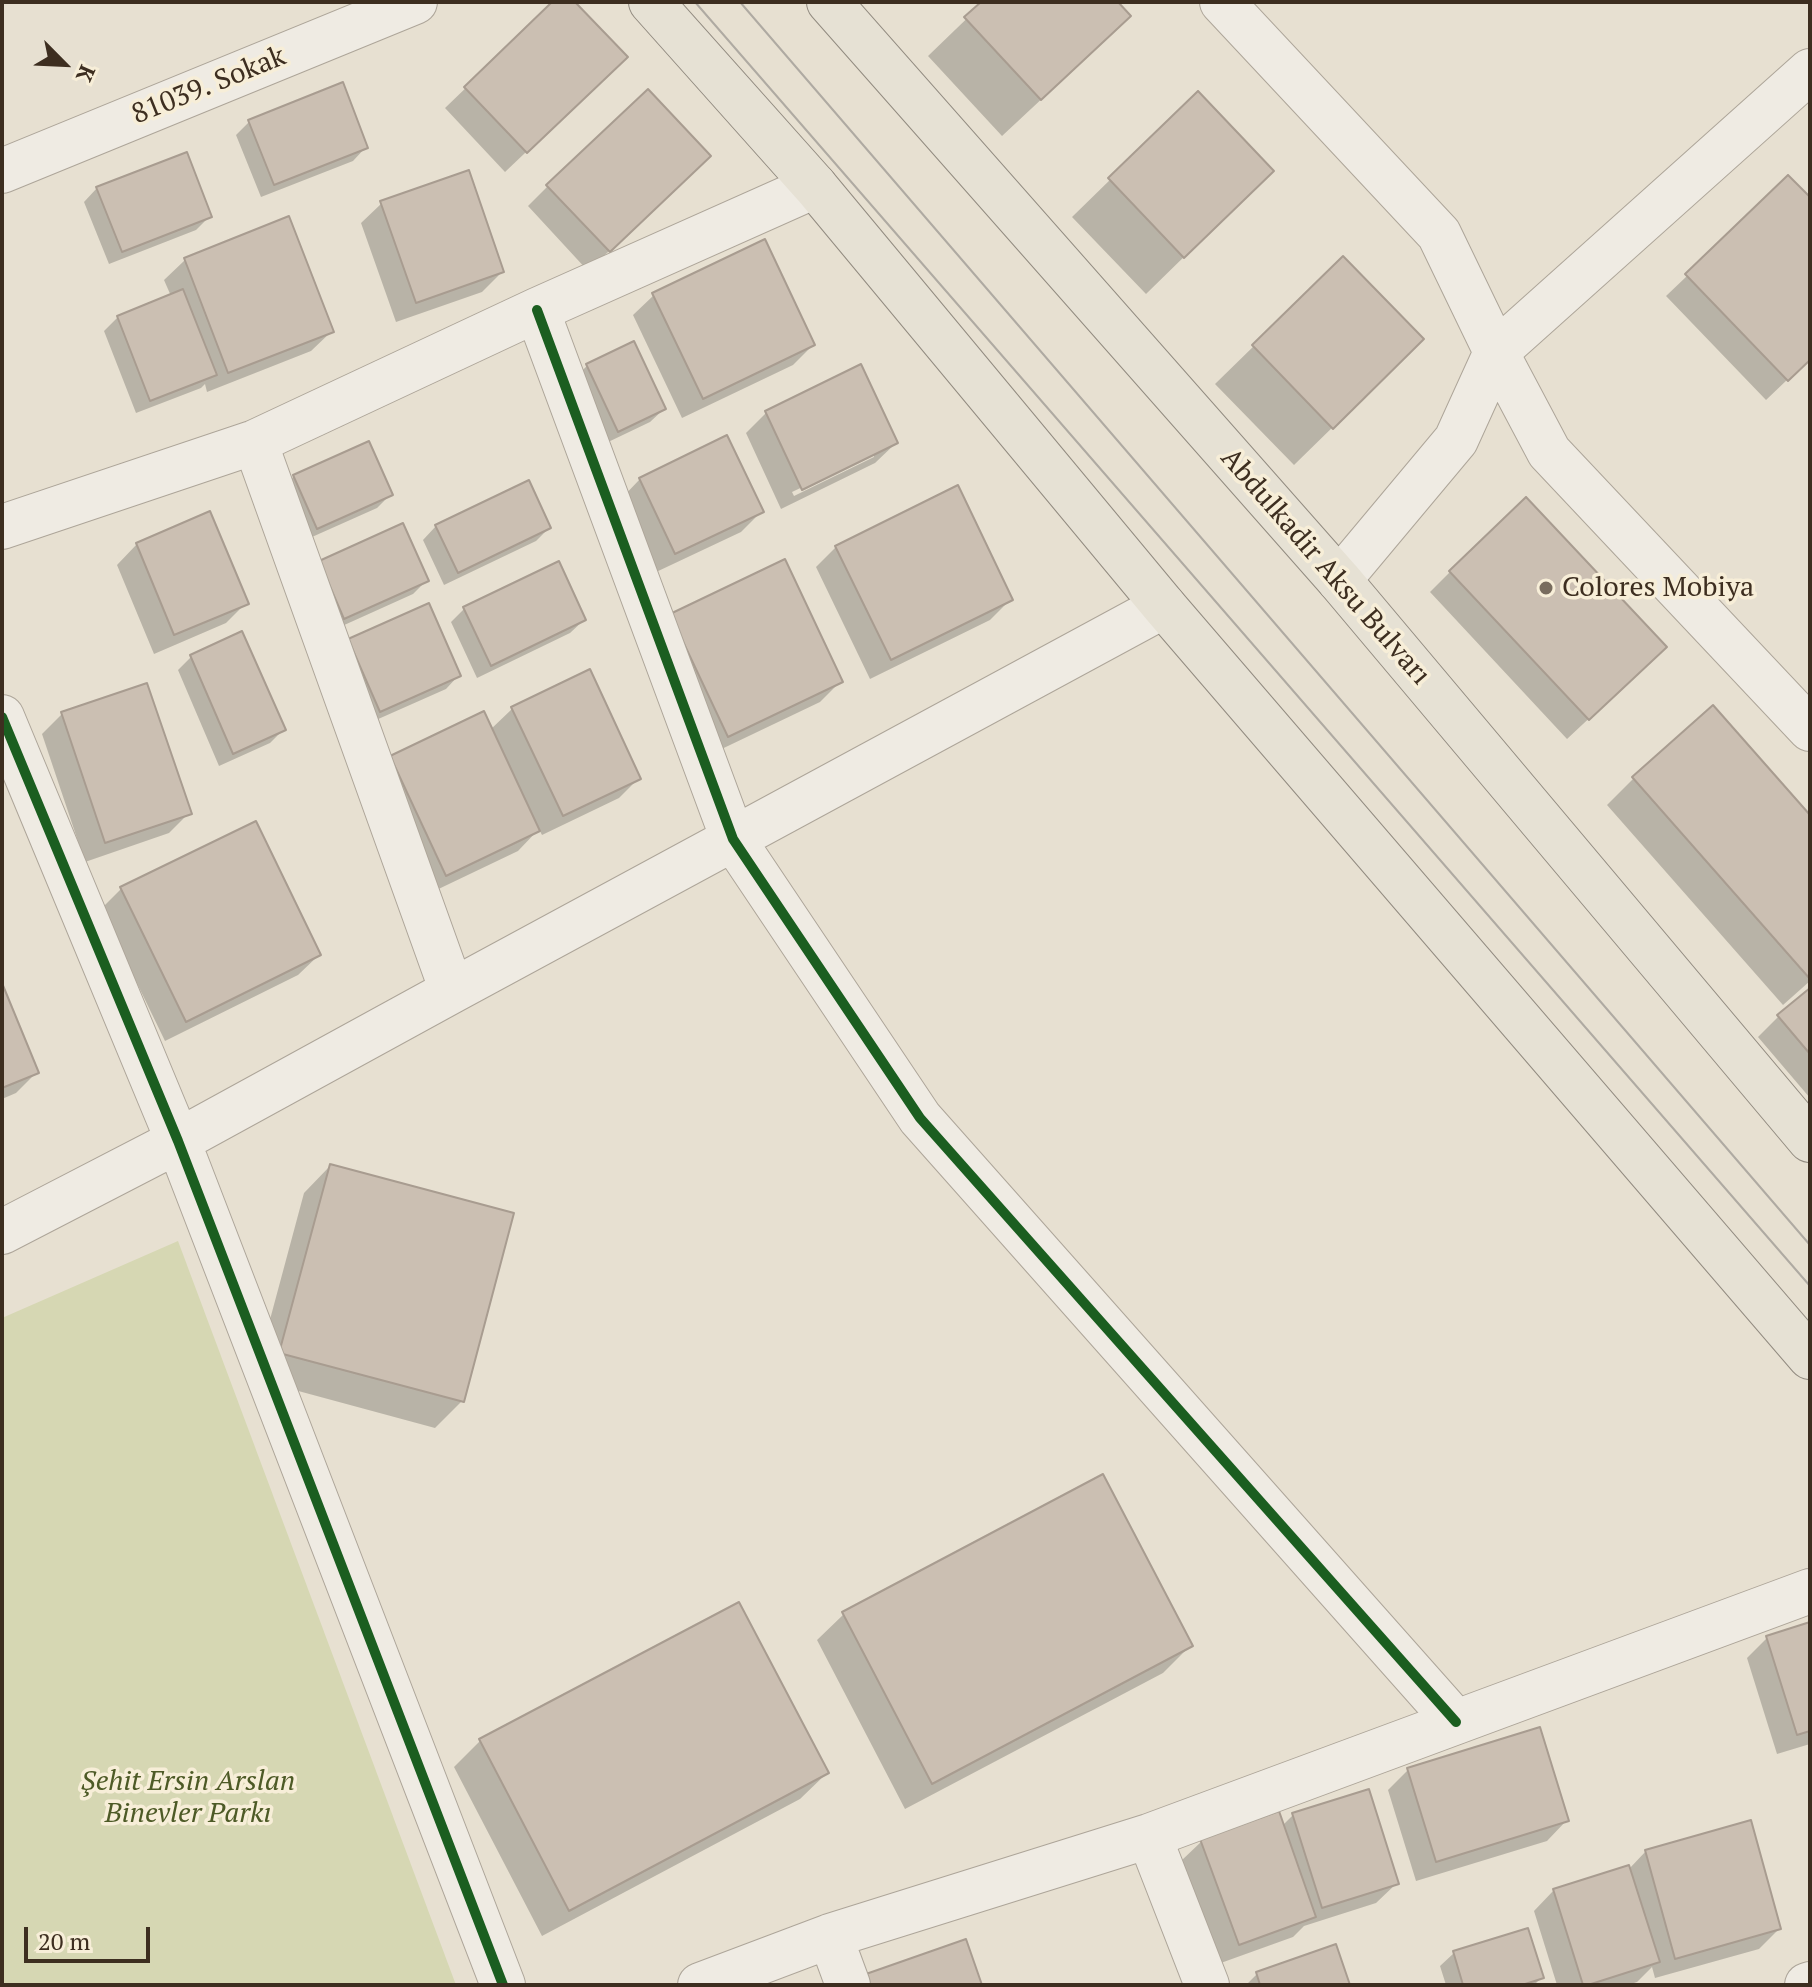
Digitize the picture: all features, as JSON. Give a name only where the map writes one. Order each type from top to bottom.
[{"type":"main road","points":[[651,2],[815,186],[1164,606],[1810,1357]]},
{"type":"main road","name":"Abdulkadir Aksu Bulvarı","points":[[829,2],[1339,580],[1810,1140]]},
{"type":"street","name":"81039. Sokak","points":[[2,171],[415,2]]},
{"type":"street","points":[[1222,2],[1439,234],[1549,452],[1810,729]]},
{"type":"street","points":[[1339,580],[1456,440],[1496,352],[1810,71]]},
{"type":"street","points":[[2,527],[255,442],[537,310],[815,186]]},
{"type":"street","points":[[537,310],[733,839],[920,1118],[1456,1722]]},
{"type":"street","points":[[255,442],[452,991]]},
{"type":"street","points":[[2,1232],[178,1141],[1164,606]]},
{"type":"street","points":[[2,717],[178,1141],[503,1985]]},
{"type":"street","points":[[700,1985],[830,1936],[1149,1836],[1810,1591]]},
{"type":"street","points":[[1149,1836],[1207,1985]]},
{"type":"street","points":[[830,1936],[848,1985]]},
{"type":"green space","name":"Şehit Ersin Arslan Binevler Parkı","points":[[178,1241],[456,1985],[2,1985],[2,1318]]},
{"type":"building","points":[[552,2],[575,2],[628,57],[527,153],[464,87]]},
{"type":"building","points":[[981,2],[1118,2],[1131,16],[1041,100],[964,17]]},
{"type":"building","points":[[343,82],[368,148],[274,185],[248,120]]},
{"type":"building","points":[[648,89],[711,156],[610,252],[546,185]]},
{"type":"building","points":[[1198,91],[1274,171],[1184,258],[1108,178]]},
{"type":"building","points":[[187,152],[212,217],[122,252],[96,187]]},
{"type":"building","points":[[469,170],[504,272],[416,303],[380,201]]},
{"type":"building","points":[[1788,175],[1810,197],[1810,360],[1788,381],[1685,274]]},
{"type":"building","points":[[289,216],[334,332],[228,373],[184,258]]},
{"type":"building","points":[[765,239],[815,345],[703,399],[652,293]]},
{"type":"building","points":[[1343,256],[1424,339],[1333,429],[1252,345]]},
{"type":"building","points":[[183,289],[217,375],[150,401],[117,316]]},
{"type":"building","points":[[634,341],[666,409],[618,432],[586,364]]},
{"type":"building","points":[[861,364],[898,443],[802,490],[765,411]]},
{"type":"building","points":[[727,435],[764,512],[675,554],[639,478]]},
{"type":"building","points":[[369,441],[393,495],[317,529],[293,475]]},
{"type":"building","points":[[529,480],[551,528],[458,573],[435,525]]},
{"type":"building","points":[[958,485],[1013,600],[891,660],[835,546]]},
{"type":"building","points":[[1526,497],[1667,647],[1589,720],[1449,571]]},
{"type":"building","points":[[210,511],[249,604],[174,635],[136,543]]},
{"type":"building","points":[[403,523],[429,581],[344,619],[319,561]]},
{"type":"building","points":[[785,559],[843,682],[728,737],[670,614]]},
{"type":"building","points":[[559,561],[586,620],[491,666],[463,607]]},
{"type":"building","points":[[429,603],[461,676],[380,712],[348,639]]},
{"type":"building","points":[[242,631],[286,730],[233,754],[190,655]]},
{"type":"building","points":[[590,669],[641,779],[563,816],[511,707]]},
{"type":"building","points":[[147,683],[192,814],[105,843],[61,712]]},
{"type":"building","points":[[1713,705],[1810,815],[1810,979],[1632,777]]},
{"type":"building","points":[[484,711],[540,831],[446,876],[390,756]]},
{"type":"building","points":[[256,821],[321,955],[186,1022],[120,887]]},
{"type":"building","points":[[2,983],[39,1073],[2,1088]]},
{"type":"building","points":[[1810,988],[1810,1054],[1777,1015]]},
{"type":"building","points":[[330,1164],[514,1213],[464,1402],[279,1353]]},
{"type":"building","points":[[1103,1474],[1193,1646],[932,1784],[842,1612]]},
{"type":"building","points":[[739,1602],[829,1773],[569,1911],[479,1739]]},
{"type":"building","points":[[1810,1622],[1810,1731],[1797,1735],[1766,1636]]},
{"type":"building","points":[[1540,1727],[1569,1821],[1436,1862],[1407,1768]]},
{"type":"building","points":[[1369,1789],[1399,1884],[1322,1908],[1292,1813]]},
{"type":"building","points":[[1279,1811],[1316,1917],[1239,1945],[1200,1839]]},
{"type":"building","points":[[1751,1820],[1781,1929],[1675,1959],[1645,1850]]},
{"type":"building","points":[[1629,1865],[1660,1962],[1583,1985],[1553,1889]]},
{"type":"building","points":[[1528,1928],[1544,1978],[1522,1985],[1463,1985],[1453,1951]]},
{"type":"building","points":[[966,1939],[982,1985],[870,1985],[866,1974]]},
{"type":"building","points":[[1336,1944],[1350,1985],[1260,1985],[1256,1972]]},
{"type":"tram line","points":[[695,2],[1810,1286]]},
{"type":"tram line","points":[[740,2],[1810,1245]]},
{"type":"cycle path","points":[[537,310],[733,839],[920,1118],[1456,1722]]},
{"type":"cycle path","points":[[2,717],[178,1141],[503,1985]]},
{"type":"place","name":"Colores Mobiya","points":[[1546,588]]}]
